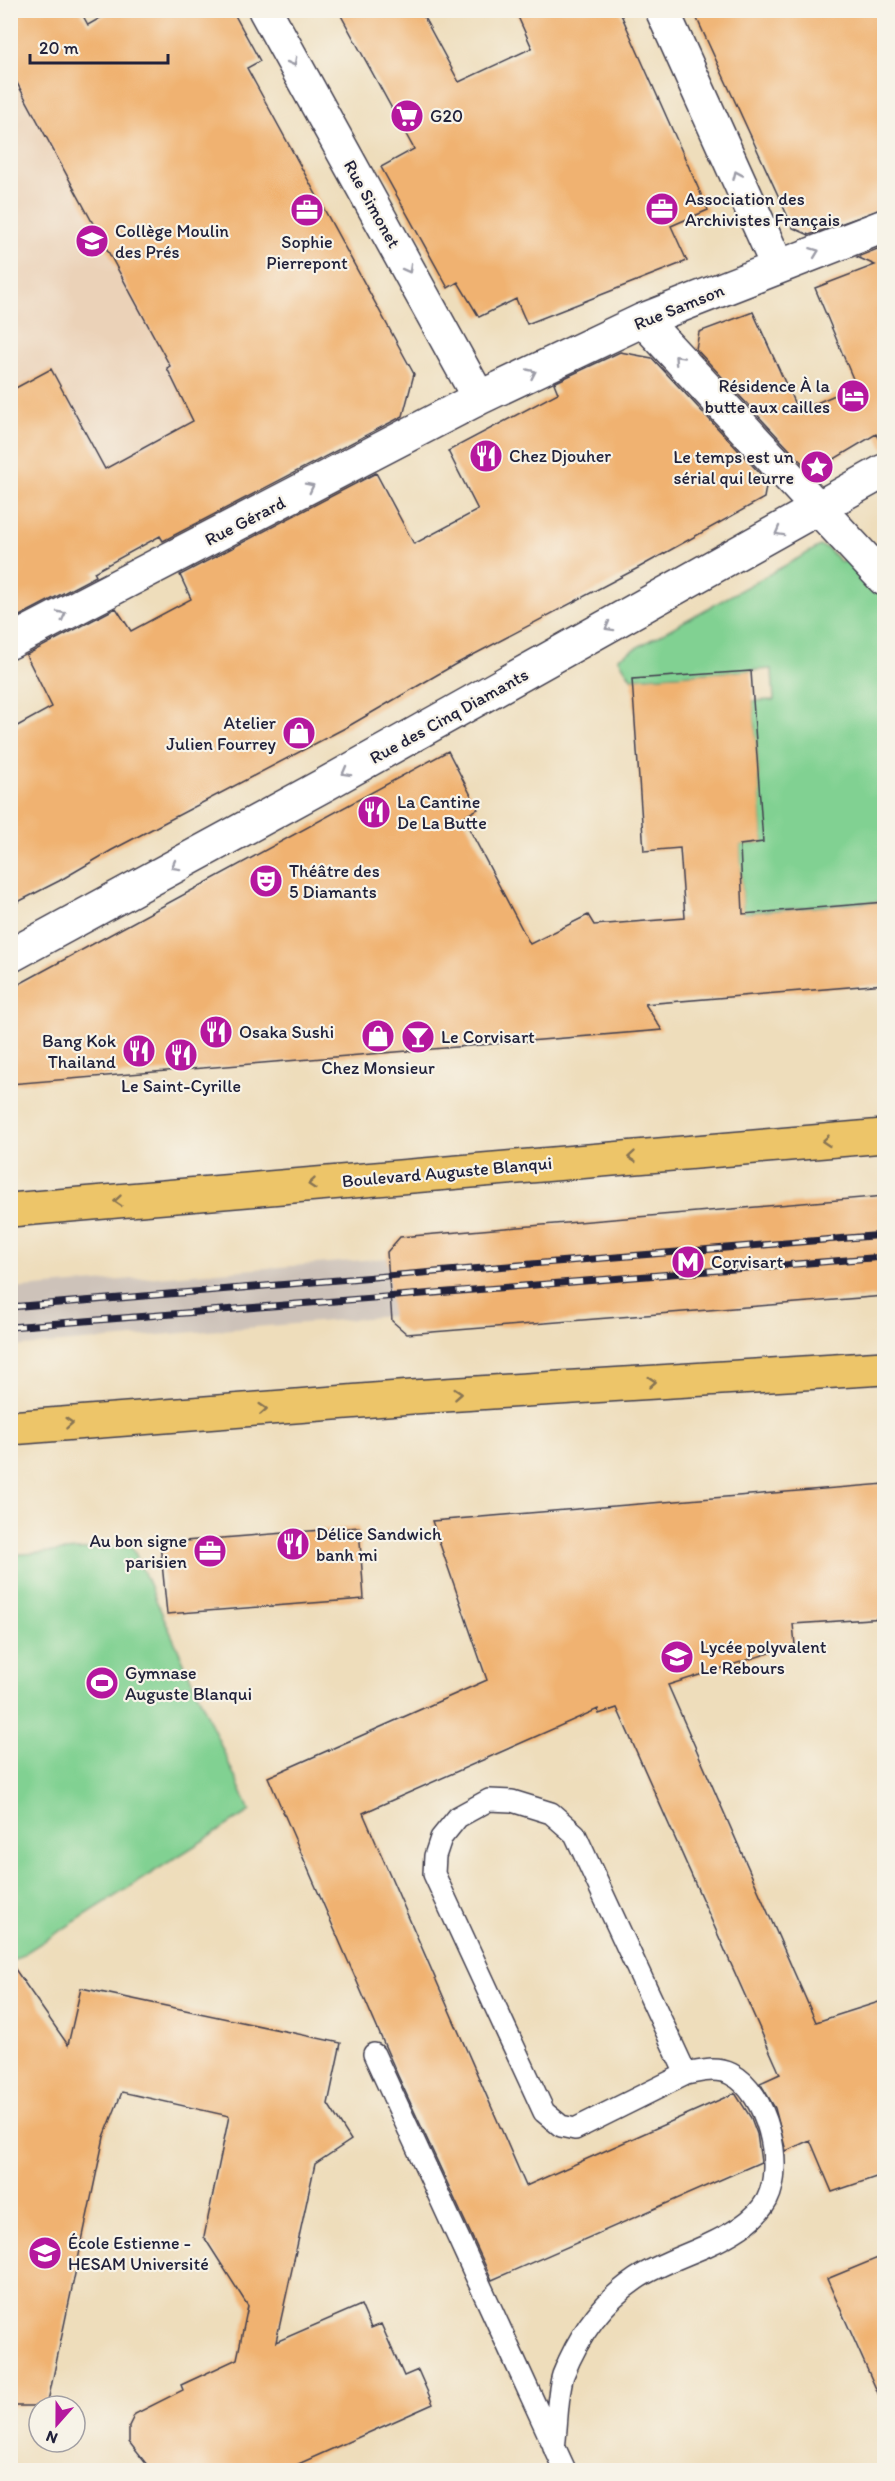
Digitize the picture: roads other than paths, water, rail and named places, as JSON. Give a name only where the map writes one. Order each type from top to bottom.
[{"type":"main road","name":"Boulevard Auguste Blanqui","points":[[10,1210],[885,1136]]},
{"type":"main road","points":[[10,1428],[412,1397],[885,1368]]},
{"type":"street","name":"Rue Simonet","points":[[265,10],[479,398]]},
{"type":"street","points":[[662,10],[778,267]]},
{"type":"street","name":"Rue Samson","points":[[479,398],[643,320],[885,226]]},
{"type":"street","points":[[643,320],[818,510],[885,579]]},
{"type":"street","name":"Rue Gérard","points":[[10,642],[479,398]]},
{"type":"street","name":"Rue des Cinq Diamants","points":[[10,956],[885,471]]},
{"type":"lane","points":[[554,2448],[563,2377],[586,2328],[612,2298],[638,2277],[720,2239],[748,2222],[767,2200],[776,2168],[767,2122],[754,2093],[730,2074],[705,2070],[686,2074],[575,2129],[561,2126],[544,2112],[435,1874],[435,1856],[441,1838],[458,1817],[489,1800],[512,1801],[551,1813],[575,1834],[686,2074]]},
{"type":"lane","points":[[374,2054],[565,2470]]},
{"type":"railway","points":[[10,1307],[884,1235]]},
{"type":"railway","points":[[10,1327],[884,1257]]},
{"type":"place","name":"G20","points":[[407,116]]},
{"type":"place","name":"Association des Archivistes Français","points":[[662,209]]},
{"type":"place","name":"Sophie Pierrepont","points":[[307,210]]},
{"type":"place","name":"Collège Moulin des Prés","points":[[92,241]]},
{"type":"place","name":"Résidence À la butte aux cailles","points":[[853,396]]},
{"type":"place","name":"Chez Djouher","points":[[486,456]]},
{"type":"place","name":"Le temps est un sérial qui leurre","points":[[817,467]]},
{"type":"place","name":"Atelier Julien Fourrey","points":[[299,733]]},
{"type":"place","name":"La Cantine De La Butte","points":[[374,812]]},
{"type":"place","name":"Théâtre des 5 Diamants","points":[[266,881]]},
{"type":"place","name":"Osaka Sushi","points":[[216,1032]]},
{"type":"place","name":"Chez Monsieur","points":[[378,1036]]},
{"type":"place","name":"Le Corvisart","points":[[418,1037]]},
{"type":"place","name":"Bang Kok Thailand","points":[[139,1051]]},
{"type":"place","name":"Le Saint-Cyrille","points":[[181,1055]]},
{"type":"place","name":"Corvisart","points":[[688,1262]]},
{"type":"place","name":"Délice Sandwich banh mi","points":[[293,1544]]},
{"type":"place","name":"Au bon signe parisien","points":[[210,1551]]},
{"type":"place","name":"Lycée polyvalent Le Rebours","points":[[677,1657]]},
{"type":"place","name":"Gymnase Auguste Blanqui","points":[[102,1683]]},
{"type":"place","name":"École Estienne - HESAM Université","points":[[45,2253]]}]
